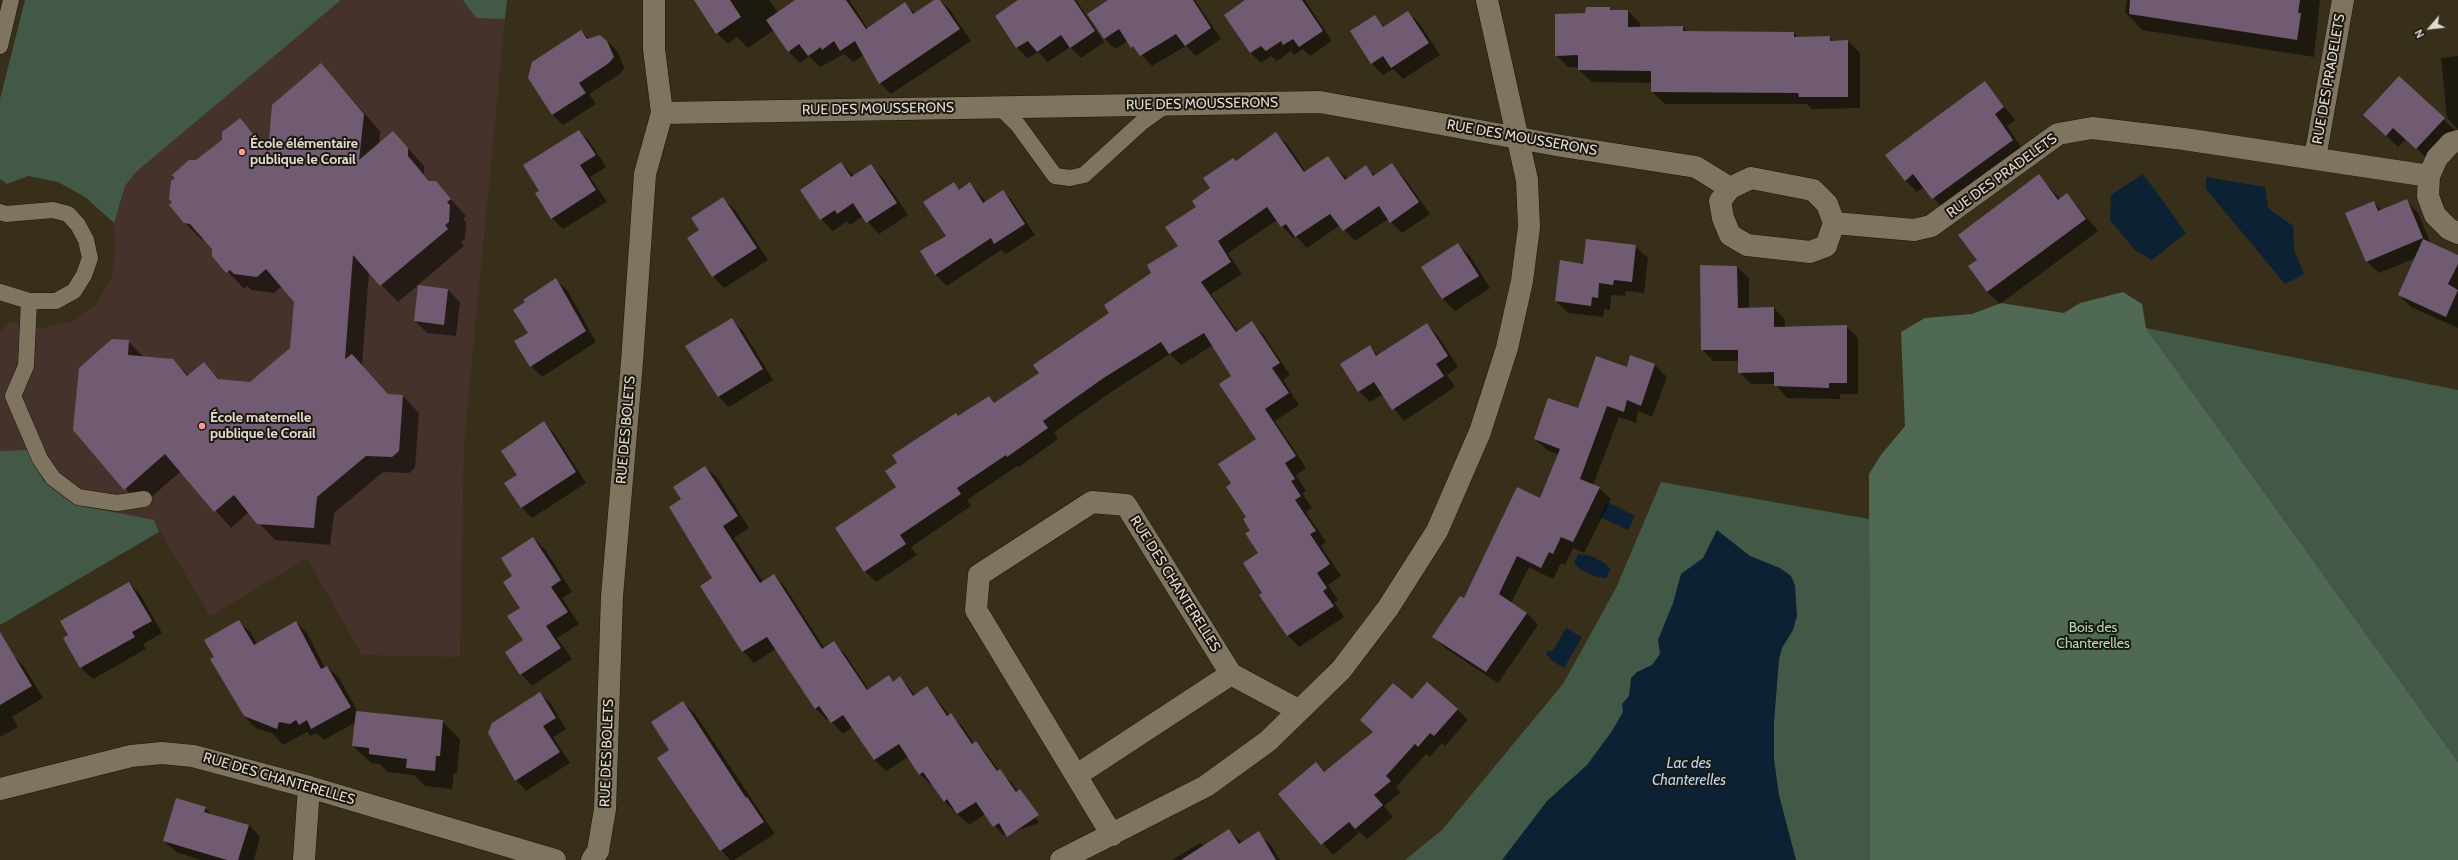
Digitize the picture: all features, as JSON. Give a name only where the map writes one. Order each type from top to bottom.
[{"type":"street","name":"RUE DES BOLETS","points":[[592,860],[598,851],[605,809],[612,596],[632,362],[645,174],[662,113],[654,48],[654,0]]},
{"type":"street","points":[[1061,860],[1206,786],[1268,741],[1298,710],[1341,670],[1388,608],[1437,531],[1480,432],[1507,348],[1522,281],[1529,227],[1527,180],[1516,138],[1497,38],[1486,0]]},
{"type":"street","name":"RUE DES PRADELETS","points":[[2315,158],[2343,0]]},
{"type":"street","name":"RUE DES MOUSSERONS","points":[[662,113],[1320,102],[1516,138],[1696,166],[1730,188]]},
{"type":"street","name":"RUE DES PRADELETS","points":[[1834,223],[1914,230],[1931,226],[2058,134],[2092,128],[2315,158],[2428,176]]},
{"type":"street","points":[[2458,140],[2451,143],[2436,158],[2428,176],[2428,196],[2436,215],[2449,229],[2458,233]]},
{"type":"street","points":[[1751,178],[1813,190],[1827,204],[1834,223],[1826,246],[1810,252],[1747,245],[1730,235],[1723,218],[1720,201],[1730,188],[1751,178]]},
{"type":"street","name":"RUE DES CHANTERELLES","points":[[1112,835],[976,610],[979,575],[1092,502],[1126,505],[1231,674],[1298,710]]},
{"type":"street","points":[[1077,775],[1231,674]]},
{"type":"street","name":"RUE DES CHANTERELLES","points":[[0,789],[81,767],[131,756],[162,753],[193,756],[309,787],[555,860]]},
{"type":"street","points":[[304,860],[309,787]]},
{"type":"lane","points":[[0,46],[11,0]]},
{"type":"lane","points":[[1000,107],[1018,125],[1054,176],[1070,178],[1084,175],[1141,123],[1166,105]]},
{"type":"lane","points":[[0,212],[6,214],[53,210],[68,214],[78,225],[86,240],[90,258],[84,276],[74,292],[56,301],[29,301],[0,292]]},
{"type":"lane","points":[[29,301],[26,366],[14,396],[40,459],[54,478],[78,497],[117,503],[144,499]]},
{"type":"shaded area","points":[[341,0],[463,0],[476,18],[505,19],[464,442],[460,657],[362,655],[307,558],[210,616],[154,521],[77,505],[44,481],[27,450],[0,451],[0,331],[12,321],[42,328],[72,322],[96,304],[111,279],[115,254],[114,223],[125,186],[136,172]]},
{"type":"green space","points":[[25,0],[341,0],[136,172],[125,186],[114,223],[85,197],[58,182],[28,176],[7,184],[0,179],[0,99]]},
{"type":"green space","points":[[463,0],[507,0],[505,19],[476,18]]},
{"type":"green space","name":"Bois des Chanterelles","points":[[2123,292],[2142,304],[2146,328],[2458,762],[2458,860],[1870,860],[1869,474],[1881,455],[1905,426],[1901,332],[1925,318],[1972,314],[2001,303],[2064,313],[2080,303]]},
{"type":"green space","points":[[2146,328],[2458,390],[2458,762]]},
{"type":"green space","points":[[27,450],[44,481],[77,505],[154,520],[159,532],[0,625],[0,451]]},
{"type":"green space","points":[[1661,482],[1869,519],[1870,860],[1405,860],[1442,830],[1563,684],[1616,588]]},
{"type":"water","points":[[2143,174],[2186,233],[2152,260],[2135,250],[2110,220],[2111,195]]},
{"type":"water","points":[[2206,177],[2265,187],[2268,208],[2293,226],[2294,250],[2304,274],[2285,284],[2206,189]]},
{"type":"water","points":[[1607,502],[1635,516],[1628,530],[1600,517]]},
{"type":"water","name":"Lac des Chanterelles","points":[[1717,530],[1750,556],[1780,568],[1791,576],[1795,585],[1797,616],[1793,630],[1782,648],[1779,660],[1774,722],[1774,759],[1779,795],[1796,860],[1502,860],[1547,801],[1587,765],[1612,731],[1623,712],[1622,704],[1629,696],[1631,678],[1637,672],[1652,665],[1660,654],[1658,640],[1673,603],[1681,574],[1703,558]]},
{"type":"water","points":[[1578,554],[1591,556],[1603,562],[1611,569],[1606,578],[1597,577],[1581,570],[1574,563]]},
{"type":"water","points":[[1566,628],[1582,637],[1564,668],[1549,659],[1550,657],[1546,655],[1548,650],[1552,652]]},
{"type":"building","points":[[694,0],[730,0],[741,17],[716,34]]},
{"type":"building","points":[[795,0],[846,0],[866,29],[905,2],[913,14],[934,0],[940,0],[960,29],[879,84],[855,41],[840,51],[834,41],[822,50],[821,47],[808,56],[799,44],[788,52],[766,20]]},
{"type":"building","points":[[1018,0],[1074,0],[1095,31],[1070,48],[1061,35],[1037,52],[1028,41],[1016,48],[995,16]]},
{"type":"building","points":[[1108,0],[1193,0],[1211,28],[1185,46],[1176,34],[1140,56],[1133,46],[1131,48],[1119,29],[1104,39],[1087,14]]},
{"type":"building","points":[[1245,0],[1302,0],[1323,31],[1299,47],[1293,39],[1283,45],[1281,41],[1266,51],[1261,46],[1250,53],[1224,15]]},
{"type":"building","points":[[2130,0],[2300,0],[2298,13],[2301,13],[2297,40],[2129,14]]},
{"type":"building","points":[[1586,7],[1610,7],[1610,10],[1628,10],[1628,27],[1683,26],[1683,31],[1794,32],[1794,37],[1830,36],[1830,41],[1848,40],[1848,97],[1799,97],[1798,93],[1651,92],[1651,71],[1578,70],[1578,55],[1555,56],[1555,14],[1585,13]]},
{"type":"building","points":[[1408,11],[1429,43],[1391,68],[1383,56],[1371,64],[1350,31],[1375,15],[1383,27]]},
{"type":"building","points":[[581,30],[587,39],[600,35],[607,41],[614,57],[609,63],[579,83],[586,93],[552,115],[528,78],[532,62]]},
{"type":"building","points":[[321,63],[364,114],[359,160],[393,131],[408,148],[408,156],[429,181],[436,181],[451,199],[447,202],[450,205],[449,222],[445,225],[448,229],[380,286],[353,255],[345,359],[352,354],[388,394],[403,395],[399,451],[392,457],[366,456],[317,497],[314,528],[257,524],[234,495],[214,512],[165,454],[124,490],[73,430],[79,368],[112,339],[129,340],[128,355],[173,359],[187,376],[204,362],[218,379],[250,382],[290,348],[294,302],[266,269],[257,277],[234,274],[230,270],[226,273],[212,256],[212,249],[190,224],[184,223],[169,205],[172,202],[169,199],[171,181],[175,178],[172,175],[189,160],[196,160],[222,140],[222,132],[240,118],[268,152],[272,105]]},
{"type":"building","points":[[2399,76],[2445,118],[2416,149],[2393,128],[2386,136],[2363,115]]},
{"type":"building","points":[[1985,81],[2004,107],[1995,114],[2013,140],[1932,199],[1913,174],[1905,181],[1885,155]]},
{"type":"building","points":[[579,130],[596,155],[580,165],[596,190],[551,219],[535,193],[539,191],[523,165]]},
{"type":"building","points":[[1276,132],[1304,172],[1328,156],[1345,180],[1366,165],[1373,176],[1392,163],[1419,202],[1390,223],[1379,206],[1343,231],[1330,214],[1295,237],[1286,224],[1281,227],[1267,207],[1218,241],[1231,262],[1201,282],[1236,332],[1252,321],[1280,363],[1272,368],[1289,393],[1265,409],[1296,456],[1285,463],[1295,479],[1291,481],[1301,496],[1295,500],[1316,531],[1310,534],[1330,564],[1317,573],[1327,588],[1323,591],[1334,606],[1287,636],[1259,595],[1262,593],[1243,563],[1258,553],[1245,533],[1250,531],[1243,519],[1246,517],[1226,487],[1231,483],[1218,464],[1256,439],[1219,384],[1231,376],[1204,333],[1169,354],[1161,342],[1102,379],[1043,421],[1048,428],[1007,457],[1006,455],[957,488],[961,494],[900,535],[906,544],[864,572],[835,528],[896,487],[885,471],[897,463],[892,455],[956,413],[958,416],[989,396],[994,403],[1039,373],[1033,365],[1109,313],[1104,305],[1151,273],[1147,265],[1178,246],[1165,227],[1196,207],[1192,201],[1210,188],[1203,178],[1233,158],[1236,161]]},
{"type":"building","points":[[841,162],[851,177],[871,164],[897,203],[866,223],[853,203],[837,214],[835,210],[820,220],[800,190]]},
{"type":"building","points":[[2039,174],[2058,200],[2067,193],[2086,219],[1987,292],[1968,266],[1977,260],[1958,235]]},
{"type":"building","points":[[954,182],[959,190],[970,182],[983,203],[1003,190],[1025,224],[994,244],[991,238],[935,275],[920,251],[946,236],[923,202]]},
{"type":"building","points":[[723,197],[757,248],[712,277],[687,238],[699,230],[691,218]]},
{"type":"building","points":[[2407,199],[2423,238],[2366,262],[2345,213],[2374,201],[2378,211]]},
{"type":"building","points":[[1586,239],[1636,245],[1632,282],[1614,280],[1613,285],[1599,283],[1598,298],[1592,297],[1591,306],[1555,301],[1560,260],[1583,264]]},
{"type":"building","points":[[2423,239],[2458,255],[2458,264],[2448,284],[2458,290],[2446,317],[2398,295]]},
{"type":"building","points":[[1458,243],[1479,276],[1442,299],[1421,267]]},
{"type":"building","points":[[1700,265],[1737,266],[1738,308],[1774,307],[1774,327],[1847,325],[1847,383],[1829,383],[1829,388],[1774,386],[1774,372],[1738,373],[1738,350],[1701,350]]},
{"type":"building","points":[[556,278],[586,331],[530,367],[514,341],[528,333],[513,310],[525,302],[523,300]]},
{"type":"building","points":[[418,285],[448,289],[444,325],[414,321]]},
{"type":"building","points":[[732,318],[763,369],[718,397],[685,346]]},
{"type":"building","points":[[1427,323],[1448,356],[1436,364],[1444,376],[1392,410],[1374,382],[1358,392],[1340,364],[1370,345],[1376,356]]},
{"type":"building","points":[[1630,355],[1655,364],[1641,406],[1627,400],[1624,412],[1607,406],[1580,479],[1600,487],[1573,542],[1561,537],[1553,554],[1549,552],[1541,568],[1517,556],[1499,594],[1527,613],[1486,672],[1432,637],[1460,596],[1464,598],[1517,487],[1540,498],[1560,449],[1534,439],[1548,398],[1578,408],[1596,356],[1627,367]]},
{"type":"building","points":[[544,421],[576,472],[521,508],[504,483],[517,475],[501,451]]},
{"type":"building","points":[[705,466],[738,516],[723,526],[760,583],[774,574],[822,649],[834,641],[867,690],[889,675],[893,682],[900,676],[913,696],[927,686],[947,716],[951,713],[972,744],[976,741],[997,771],[1000,769],[1016,792],[1020,789],[1039,815],[1007,837],[999,823],[993,827],[976,802],[957,814],[947,799],[944,802],[923,772],[919,775],[899,744],[874,760],[843,715],[831,723],[819,706],[815,709],[767,637],[742,652],[700,586],[712,578],[669,507],[681,499],[673,487]]},
{"type":"building","points":[[533,537],[561,580],[551,587],[568,612],[546,626],[561,648],[520,675],[505,652],[523,640],[507,616],[520,608],[503,582],[512,576],[501,558]]},
{"type":"building","points":[[129,582],[152,621],[132,632],[135,637],[80,668],[63,638],[68,635],[60,621]]},
{"type":"building","points":[[239,620],[254,645],[296,621],[321,669],[327,666],[351,707],[311,729],[307,720],[299,725],[296,720],[290,724],[279,722],[277,729],[244,716],[210,659],[214,657],[204,640]]},
{"type":"building","points":[[0,632],[32,686],[0,705]]},
{"type":"building","points":[[1427,682],[1458,709],[1434,736],[1430,733],[1418,747],[1415,744],[1386,776],[1391,781],[1374,795],[1383,805],[1355,829],[1349,822],[1321,845],[1278,794],[1316,762],[1324,772],[1373,732],[1360,720],[1393,683],[1412,699]]},
{"type":"building","points":[[540,692],[556,718],[543,726],[560,752],[515,781],[488,733],[492,723]]},
{"type":"building","points":[[683,701],[746,798],[747,797],[764,822],[720,851],[657,758],[669,750],[651,722]]},
{"type":"building","points":[[356,711],[443,720],[440,756],[436,756],[435,771],[406,768],[407,759],[369,754],[369,748],[352,746]]},
{"type":"building","points":[[176,798],[206,807],[204,812],[249,825],[238,860],[227,860],[163,841]]},
{"type":"building","points":[[1229,829],[1239,844],[1259,831],[1276,860],[1181,860]]},
{"type":"place","name":"École élémentaire publique le Corail","points":[[242,152]]},
{"type":"place","name":"École maternelle publique le Corail","points":[[202,426]]}]
